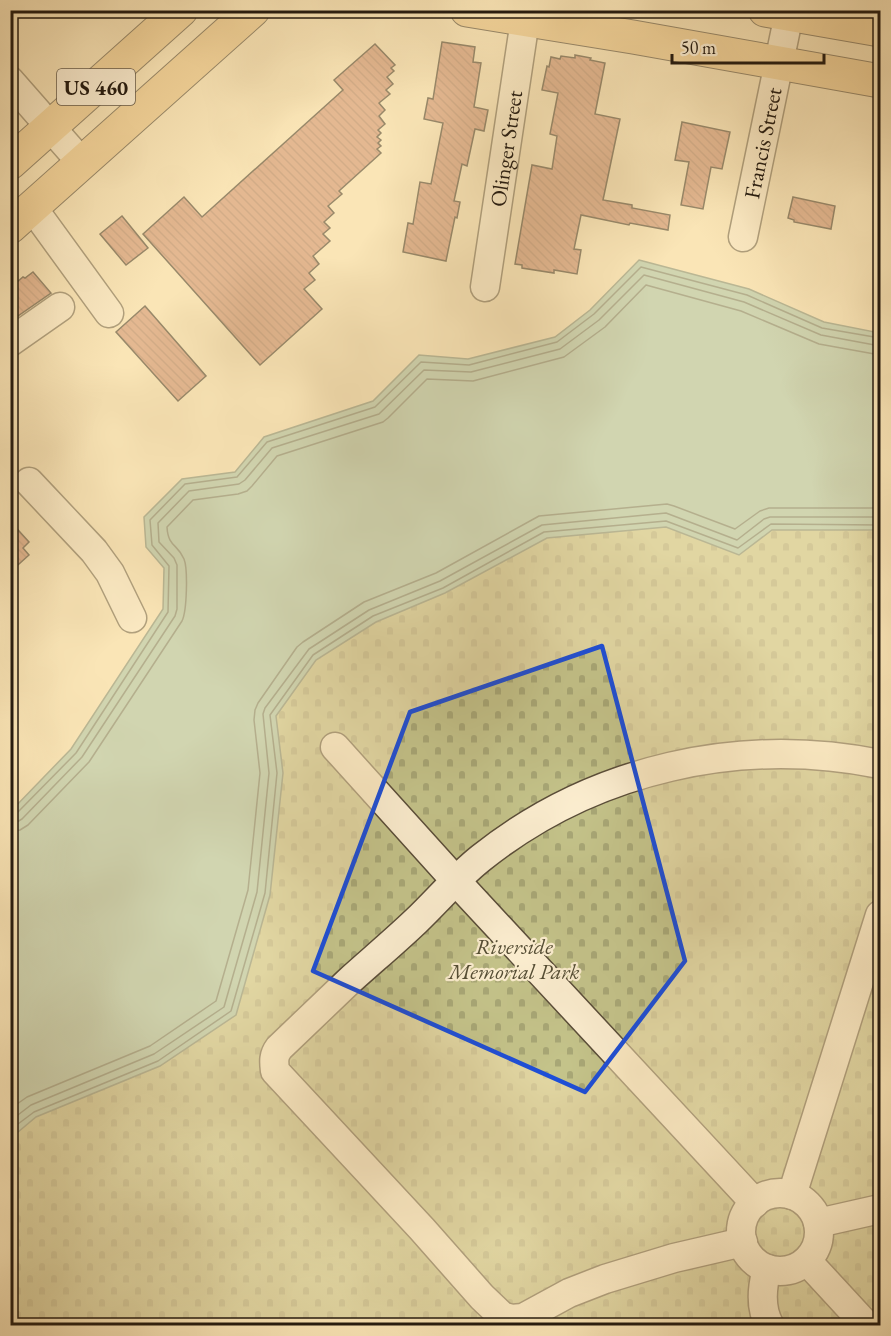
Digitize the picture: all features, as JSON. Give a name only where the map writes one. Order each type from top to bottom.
[{"type":"main road","name":"US 460","points":[[10,163],[181,10]]},
{"type":"main road","name":"US 460","points":[[21,217],[253,10]]},
{"type":"main road","points":[[467,10],[525,15],[880,81]]},
{"type":"main road","points":[[777,12],[880,30]]},
{"type":"street","name":"Francis Street","points":[[743,237],[780,63],[777,12]]},
{"type":"street","name":"Olinger Street","points":[[485,287],[525,15]]},
{"type":"street","points":[[10,81],[82,163]]},
{"type":"street","points":[[21,217],[110,313]]},
{"type":"street","points":[[10,342],[60,307]]},
{"type":"street","points":[[30,482],[94,551],[110,573],[132,618]]},
{"type":"street","points":[[335,747],[754,1203]]},
{"type":"street","points":[[743,1242],[674,1258],[605,1279],[569,1293],[523,1318],[511,1319],[502,1316],[275,1071],[273,1061],[279,1048],[417,920],[456,880],[483,857],[520,831],[560,807],[602,788],[656,770],[703,760],[752,754],[802,754],[880,764]]},
{"type":"street","points":[[792,1195],[880,915]]},
{"type":"street","points":[[779,1193],[792,1195],[804,1201],[813,1211],[818,1223],[819,1233],[814,1252],[798,1267],[777,1271],[767,1269],[756,1263],[748,1254],[743,1242],[743,1221],[747,1211],[754,1203],[766,1196],[779,1193]]},
{"type":"street","points":[[818,1223],[880,1209]]},
{"type":"street","points":[[807,1261],[867,1326]]},
{"type":"street","points":[[767,1269],[763,1305],[770,1326]]},
{"type":"highlighted area","points":[[602,646],[685,961],[585,1092],[313,971],[410,712]]},
{"type":"green space","name":"Riverside Memorial Park","points":[[880,494],[880,1325],[11,1326],[11,981],[262,664],[485,541]]},
{"type":"water","points":[[639,260],[749,289],[824,322],[880,333],[880,530],[772,530],[739,555],[666,527],[547,538],[445,593],[376,622],[316,660],[276,716],[283,773],[270,895],[236,1015],[160,1066],[36,1117],[11,1138],[11,811],[71,749],[163,609],[164,568],[146,547],[144,517],[182,479],[235,472],[264,437],[373,401],[419,355],[468,359],[555,337],[590,310]]},
{"type":"building","points":[[442,42],[475,47],[473,62],[481,63],[474,107],[488,110],[484,131],[475,129],[467,166],[462,164],[454,201],[460,202],[446,261],[403,252],[408,223],[413,224],[420,182],[431,184],[443,123],[424,119],[428,98],[433,99]]},
{"type":"building","points":[[375,44],[395,65],[391,68],[394,71],[387,77],[393,84],[386,90],[390,94],[379,103],[385,110],[379,116],[385,124],[378,130],[381,133],[377,137],[381,140],[378,143],[381,146],[377,149],[381,153],[339,191],[342,194],[328,206],[334,213],[324,222],[330,228],[323,234],[330,241],[313,256],[319,264],[309,273],[315,280],[304,289],[322,309],[260,365],[143,234],[184,197],[202,217],[343,90],[334,80]]},
{"type":"building","points":[[575,55],[605,63],[595,114],[620,119],[603,200],[670,215],[668,230],[581,215],[574,249],[581,250],[577,274],[522,268],[522,265],[515,264],[532,165],[552,169],[557,136],[550,134],[558,93],[542,90],[547,66],[549,67],[551,57],[575,58]]},
{"type":"building","points":[[682,122],[730,132],[722,169],[711,167],[703,209],[681,205],[689,162],[675,160]]},
{"type":"building","points":[[793,197],[835,206],[831,229],[794,222],[788,218]]},
{"type":"building","points":[[122,216],[148,248],[126,265],[100,234]]},
{"type":"building","points":[[33,272],[51,293],[15,318],[10,313],[10,288]]},
{"type":"building","points":[[145,306],[206,376],[178,401],[116,332]]},
{"type":"building","points":[[10,521],[29,542],[23,548],[29,555],[10,572]]}]
